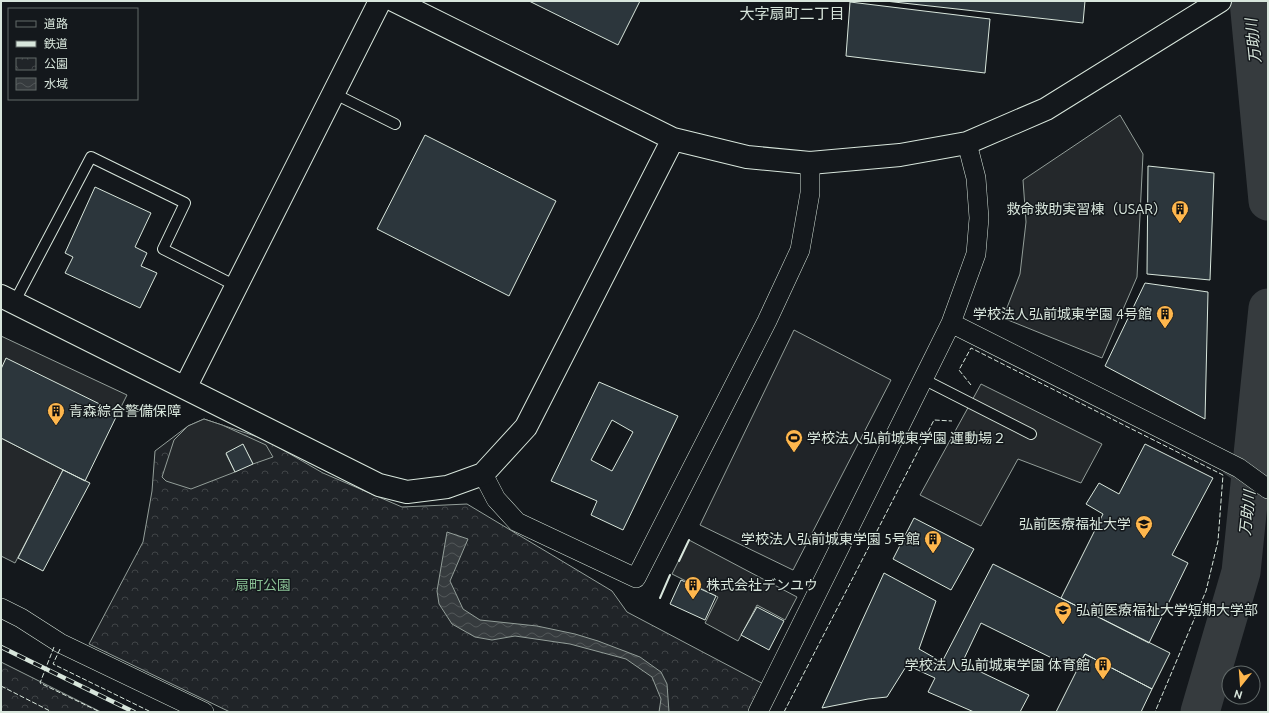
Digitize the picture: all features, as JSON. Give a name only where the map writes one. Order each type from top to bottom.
[{"type":"street","points":[[185,388],[380,1]]},
{"type":"street","points":[[395,1],[673,139],[747,157],[810,163],[900,154],[967,143],[1046,108],[1218,2]]},
{"type":"street","points":[[7,300],[379,485],[407,492],[447,487],[483,474],[526,427],[673,139]]},
{"type":"street","points":[[758,712],[951,322],[976,254],[979,218],[976,178],[967,143]]},
{"type":"street","points":[[483,474],[496,499],[517,522],[636,578],[766,321],[800,250],[810,193],[810,163]]},
{"type":"street","points":[[951,322],[1239,468],[1268,489]]},
{"type":"street","points":[[1,608],[21,618],[60,643],[204,712]]},
{"type":"lane","points":[[333,93],[395,124]]},
{"type":"lane","points":[[7,300],[91,157],[185,203],[163,249],[236,286]]},
{"type":"lane","points":[[923,379],[1031,434]]},
{"type":"green space","name":"学校法人弘前城東学園 運動場２","points":[[794,330],[891,380],[793,570],[700,525]]},
{"type":"green space","name":"扇町公園","points":[[204,419],[264,439],[323,473],[402,507],[467,504],[612,591],[627,612],[771,688],[757,712],[230,712],[89,644],[143,542],[152,491],[155,451],[188,426]]},
{"type":"green space","points":[[1,662],[101,712],[1,712]]},
{"type":"shaded area","points":[[1120,115],[1143,154],[1137,277],[1102,358],[1003,318],[1020,274],[1026,222],[1023,180]]},
{"type":"shaded area","points":[[1,336],[127,395],[118,413],[1,369]]},
{"type":"shaded area","points":[[981,384],[1102,444],[1081,483],[1018,459],[981,526],[920,495]]},
{"type":"shaded area","points":[[204,419],[222,425],[266,445],[273,457],[253,464],[243,445],[226,454],[235,472],[191,489],[166,481],[162,477],[174,440],[188,426]]},
{"type":"shaded area","points":[[1,438],[63,470],[15,563],[1,556]]},
{"type":"shaded area","points":[[689,540],[797,597],[785,620],[757,605],[738,641],[705,623],[718,597],[672,574]]},
{"type":"water","points":[[447,532],[468,539],[450,581],[463,609],[480,620],[537,626],[575,634],[640,657],[661,672],[667,684],[669,712],[659,712],[661,699],[652,677],[626,659],[570,644],[515,636],[492,640],[475,637],[452,624],[439,604],[437,591]]},
{"type":"building","points":[[529,1],[640,1],[618,45]]},
{"type":"building","points":[[885,1],[1085,1],[1083,23]]},
{"type":"building","points":[[850,2],[990,19],[985,73],[846,56]]},
{"type":"building","points":[[425,135],[556,201],[509,296],[377,229]]},
{"type":"building","name":"救命救助実習棟（USAR）","points":[[1148,166],[1214,173],[1210,280],[1147,274]]},
{"type":"building","points":[[95,187],[151,213],[135,247],[147,253],[141,266],[157,273],[140,308],[65,273],[73,257],[65,253]]},
{"type":"building","name":"学校法人弘前城東学園 4号館","points":[[1145,283],[1208,292],[1205,419],[1105,366]]},
{"type":"building","name":"青森綜合警備保障","points":[[6,358],[118,413],[85,481],[1,438],[1,369]]},
{"type":"building","points":[[599,382],[678,416],[623,530],[591,515],[597,501],[551,481]],"holes":[[[612,420],[633,432],[612,471],[591,460]]]},
{"type":"building","points":[[243,444],[253,464],[235,472],[226,453]]},
{"type":"building","points":[[1145,444],[1213,478],[1172,555],[1188,563],[1149,643],[1061,598],[1103,514],[1086,504],[1099,483],[1119,494]]},
{"type":"building","points":[[63,470],[90,483],[43,571],[18,558]]},
{"type":"building","name":"学校法人弘前城東学園 5号館","points":[[914,518],[974,549],[951,590],[893,559]]},
{"type":"building","points":[[993,564],[1170,653],[1152,689],[1085,654],[1076,670],[981,623],[962,663],[1029,695],[1020,712],[974,712],[928,692],[935,678],[907,665],[887,697],[822,708],[884,573],[936,601],[919,649],[942,662]]},
{"type":"building","name":"株式会社デンユウ","points":[[681,580],[716,596],[705,620],[670,604]]},
{"type":"building","points":[[757,607],[784,621],[769,650],[741,635]]},
{"type":"building","name":"学校法人弘前城東学園 体育館","points":[[1085,654],[1152,689],[1141,712],[1056,712]]},
{"type":"waterway","name":"万助川","points":[[1249,1],[1268,201]]},
{"type":"waterway","name":"万助川","points":[[1200,712],[1241,572],[1268,308]]},
{"type":"waterway","points":[[1226,471],[1243,483]]},
{"type":"railway","points":[[1,647],[134,712]]},
{"type":"fence","points":[[971,385],[959,370],[971,348],[1223,475],[1218,541],[1206,591],[1155,712]]},
{"type":"fence","points":[[784,712],[934,420],[952,421]]},
{"type":"fence","points":[[54,647],[40,683],[100,712]]},
{"type":"fence","points":[[60,649],[53,664],[151,712]]},
{"type":"fence","points":[[1,686],[52,712]]},
{"type":"wall","points":[[679,561],[689,540]]},
{"type":"wall","points":[[660,598],[670,575]]},
{"type":"place","name":"救命救助実習棟（USAR）","points":[[1180,224]]},
{"type":"place","name":"学校法人弘前城東学園 4号館","points":[[1165,329]]},
{"type":"place","name":"青森綜合警備保障","points":[[56,426]]},
{"type":"place","name":"学校法人弘前城東学園 運動場２","points":[[794,453]]},
{"type":"place","name":"弘前医療福祉大学","points":[[1144,539]]},
{"type":"place","name":"学校法人弘前城東学園 5号館","points":[[933,554]]},
{"type":"place","name":"株式会社デンユウ","points":[[693,600]]},
{"type":"place","name":"弘前医療福祉大学短期大学部","points":[[1063,625]]},
{"type":"place","name":"学校法人弘前城東学園 体育館","points":[[1103,680]]},
{"type":"district","name":"大字扇町二丁目","points":[[792,13]]}]
